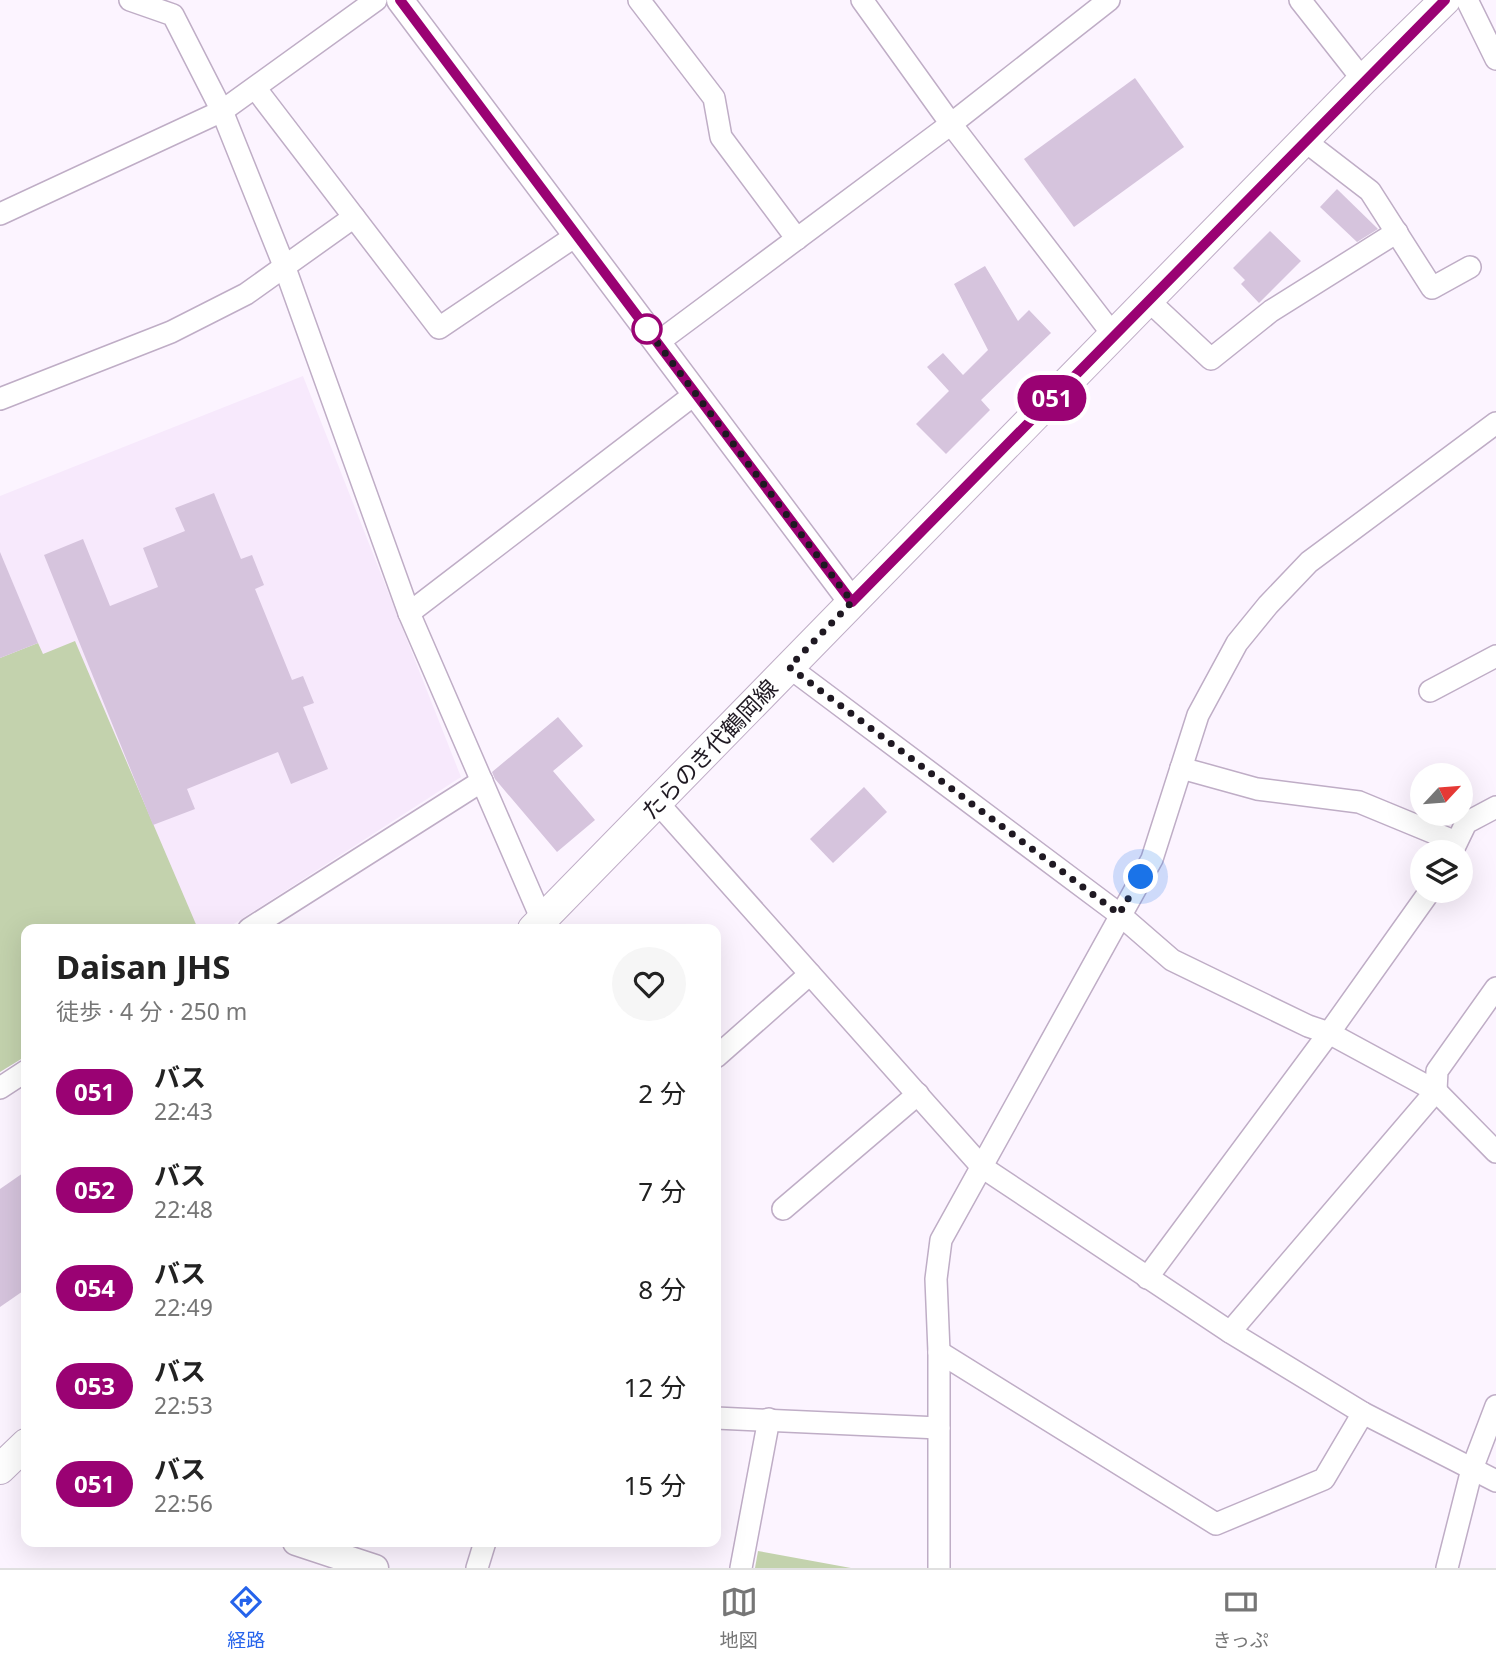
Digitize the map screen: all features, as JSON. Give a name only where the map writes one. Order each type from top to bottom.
[{"type":"main road","name":"たらのき代鶴岡線","points":[[538,924],[1363,80],[1445,0]]},
{"type":"street","points":[[130,0],[173,15],[222,111],[285,268],[409,613],[482,780],[537,924]]},
{"type":"street","points":[[0,215],[222,111],[376,0]]},
{"type":"street","points":[[400,0],[852,602]]},
{"type":"street","points":[[639,0],[714,98],[721,137],[797,239]]},
{"type":"street","points":[[657,343],[951,124],[1109,0]]},
{"type":"street","points":[[1300,0],[1363,80]]},
{"type":"street","points":[[1467,0],[1496,58]]},
{"type":"street","points":[[872,4],[951,124],[1114,335]]},
{"type":"street","points":[[256,89],[439,328],[576,235]]},
{"type":"street","points":[[1305,141],[1370,191],[1432,288],[1470,267]]},
{"type":"street","points":[[0,399],[171,332],[246,294],[354,217]]},
{"type":"street","points":[[1149,301],[1211,359],[1271,311],[1396,232]]},
{"type":"street","points":[[409,613],[695,394]]},
{"type":"street","points":[[939,1568],[939,1352],[936,1279],[941,1240],[1119,914],[1152,859],[1198,715],[1237,643],[1309,562],[1496,423]]},
{"type":"street","points":[[1430,691],[1496,656]]},
{"type":"street","points":[[789,667],[1119,914],[1172,960],[1308,1026],[1329,1033],[1436,1091],[1496,1152]]},
{"type":"street","points":[[1181,768],[1257,789],[1359,802],[1439,840]]},
{"type":"street","points":[[256,924],[482,780]]},
{"type":"street","points":[[657,802],[982,1167],[1230,1332],[1363,1413],[1496,1481]]},
{"type":"street","points":[[1457,840],[1466,822],[1496,807]]},
{"type":"street","points":[[1147,1278],[1329,1033],[1421,903]]},
{"type":"street","points":[[721,1053],[810,974]]},
{"type":"street","points":[[1230,1332],[1436,1091],[1437,1070],[1496,988]]},
{"type":"street","points":[[0,1088],[21,1074]]},
{"type":"street","points":[[783,1209],[918,1094]]},
{"type":"street","points":[[939,1352],[1216,1524],[1324,1479],[1363,1413]]},
{"type":"street","points":[[1447,1568],[1472,1469],[1496,1406]]},
{"type":"street","points":[[721,1418],[939,1428]]},
{"type":"street","points":[[741,1568],[769,1419]]},
{"type":"street","points":[[311,1547],[375,1568]]},
{"type":"street","points":[[477,1568],[483,1547]]},
{"type":"shaded area","points":[[303,376],[461,777],[234,924],[21,924],[21,1059],[0,1072],[0,496]]},
{"type":"green space","points":[[75,641],[196,924],[21,924],[21,1059],[0,1072],[0,658],[38,643],[43,654]]},
{"type":"green space","points":[[758,1551],[851,1568],[755,1568]]},
{"type":"building","points":[[1135,78],[1184,147],[1074,227],[1024,159]]},
{"type":"building","points":[[1337,189],[1378,229],[1357,242],[1320,207]]},
{"type":"building","points":[[1270,231],[1301,261],[1259,303],[1241,284],[1245,280],[1233,268]]},
{"type":"building","points":[[985,266],[1018,321],[1029,310],[1051,333],[981,400],[990,410],[946,454],[916,424],[949,391],[927,367],[943,353],[963,375],[988,350],[954,284]]},
{"type":"building","points":[[214,493],[241,559],[252,555],[264,585],[255,589],[292,680],[303,676],[314,703],[303,707],[328,769],[291,784],[278,752],[187,789],[195,809],[153,825],[44,555],[83,539],[110,606],[158,587],[143,548],[185,531],[175,508]]},
{"type":"building","points":[[0,552],[38,643],[0,658]]},
{"type":"building","points":[[558,717],[583,746],[553,771],[595,820],[557,852],[492,772]]},
{"type":"building","points":[[864,787],[887,812],[833,863],[810,839]]},
{"type":"building","points":[[21,1174],[21,1292],[0,1307],[0,1189]]},
{"type":"bus line","name":"051","points":[[400,0],[852,602],[1363,80],[1445,0]]},
{"type":"route","points":[[647,329],[641,321],[852,602],[789,667],[1119,914],[1141,877]]}]
